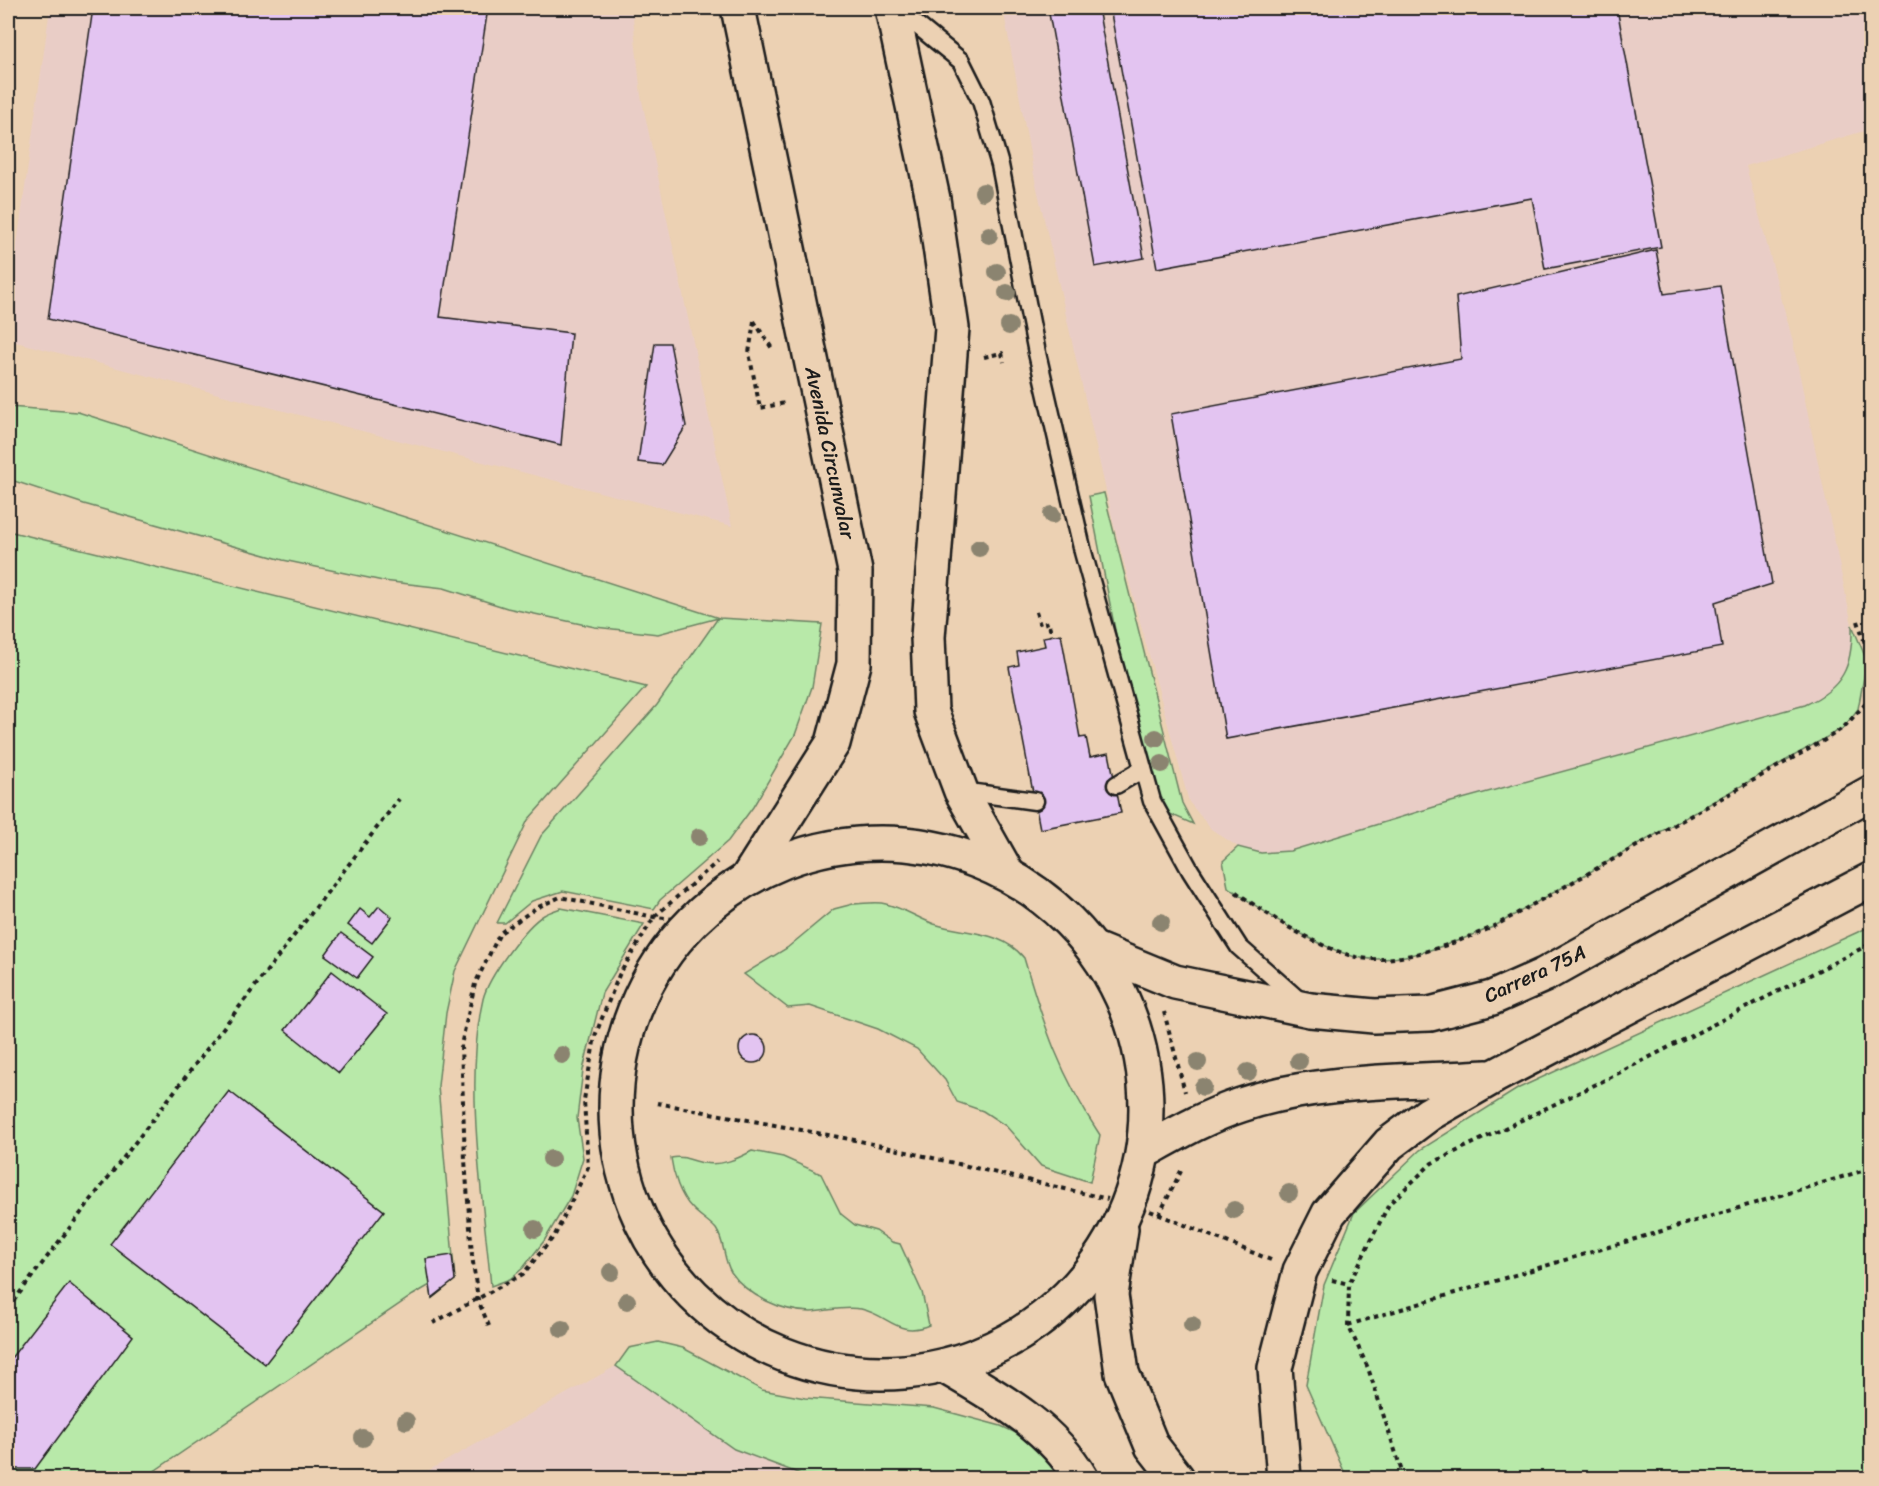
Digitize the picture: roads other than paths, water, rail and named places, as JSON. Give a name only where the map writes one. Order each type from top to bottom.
[{"type":"main road","name":"Avenida Circunvalar","points":[[737,866],[833,743],[854,664],[855,571],[738,8]]},
{"type":"main road","points":[[894,8],[933,199],[952,328],[928,637],[931,711],[961,791],[1006,871]]},
{"type":"main road","name":"Carrera 75A","points":[[1097,951],[1175,982],[1310,1010],[1374,1016],[1430,1014],[1492,998],[1544,975],[1872,792]]},
{"type":"main road","points":[[1126,1210],[1079,1285],[1017,1336],[944,1366],[877,1375],[810,1365],[749,1340],[694,1300],[652,1246],[624,1175],[615,1125],[618,1065],[634,1007],[664,955],[695,921],[737,866],[815,849],[880,841],[945,848],[1006,871],[1056,905],[1097,951],[1123,995],[1140,1045],[1147,1096],[1145,1151],[1126,1210],[1111,1295],[1122,1373],[1152,1446],[1177,1479]]},
{"type":"main road","points":[[1284,1479],[1275,1368],[1300,1271],[1329,1213],[1389,1144],[1429,1114],[1494,1076],[1872,879]]},
{"type":"main road","points":[[1145,1151],[1240,1105],[1281,1094],[1356,1085],[1494,1076]]},
{"type":"main road","points":[[944,1366],[994,1395],[1045,1432],[1081,1479]]},
{"type":"lane","points":[[894,8],[961,61],[981,101],[1000,165],[1037,353],[1083,552],[1152,801],[1190,870],[1239,947],[1310,1010]]},
{"type":"lane","points":[[1116,785],[1143,769]]},
{"type":"lane","points":[[961,791],[1035,801]]}]
